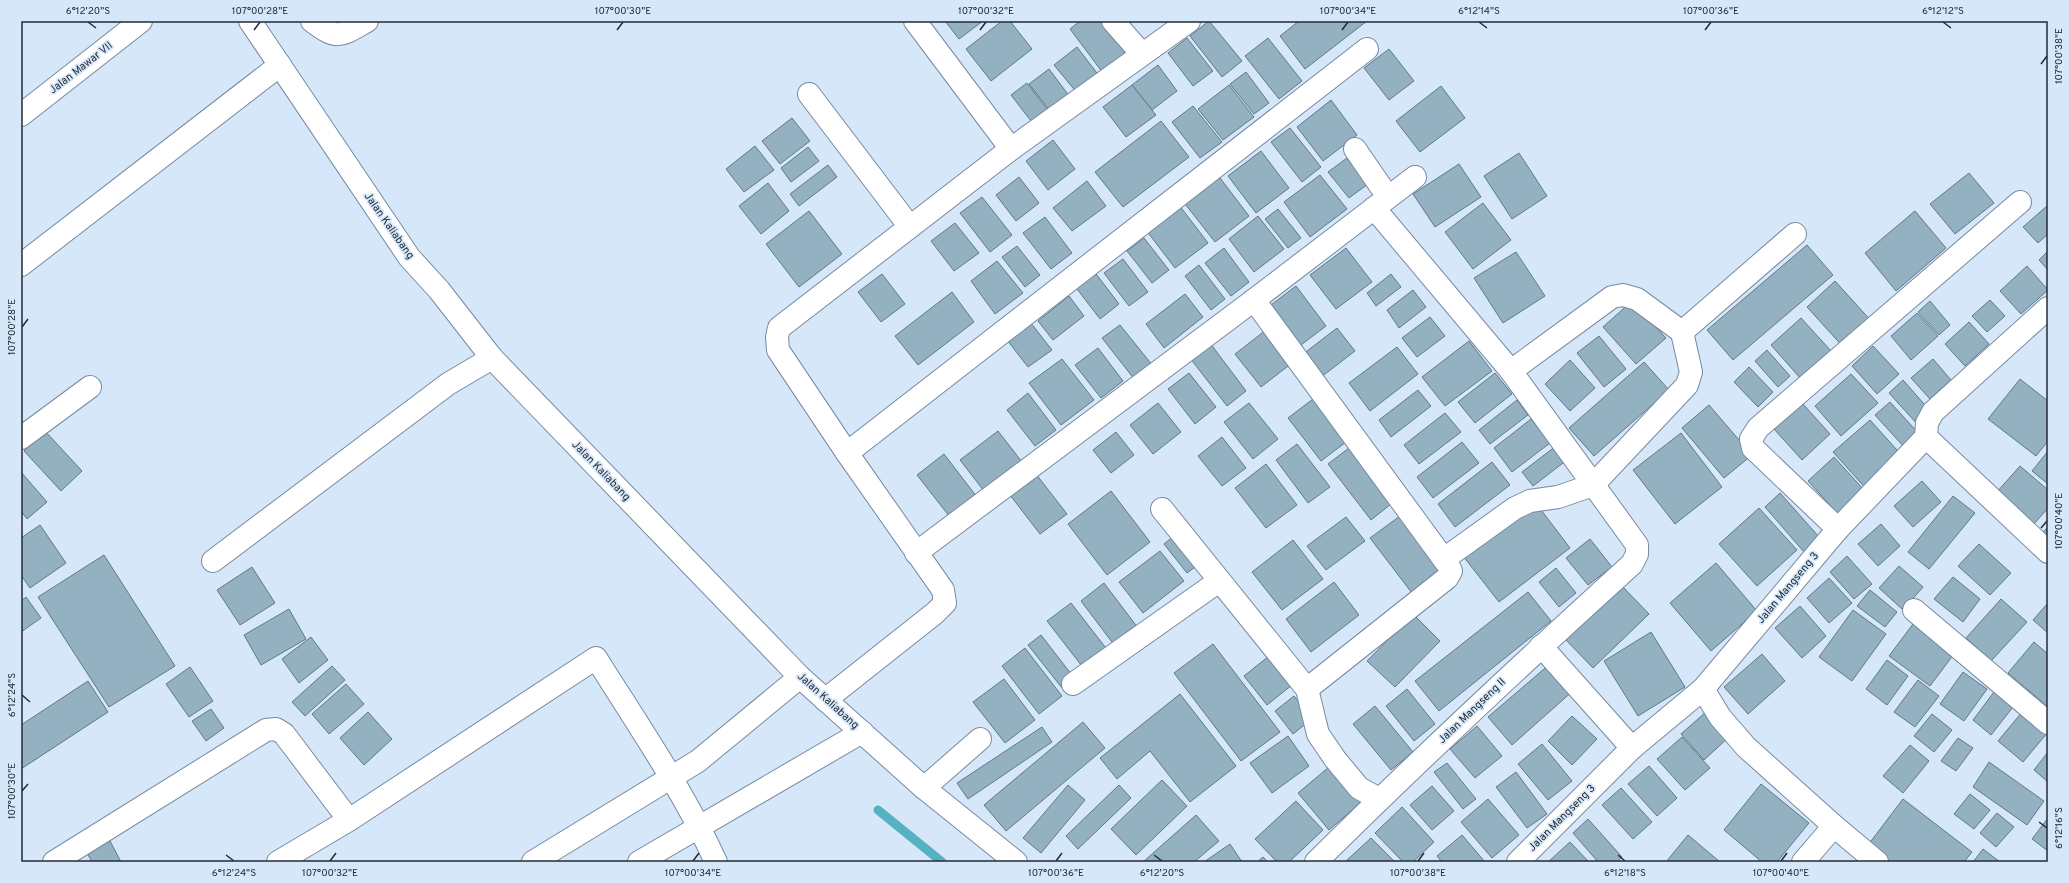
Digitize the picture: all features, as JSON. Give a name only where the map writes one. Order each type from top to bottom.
[{"type":"street","name":"Jalan Mawar VII","points":[[21,115],[141,21]]},
{"type":"street","name":"Jalan Kaliabang","points":[[250,21],[409,257],[439,290],[492,358],[800,677],[924,788],[1016,862]]},
{"type":"street","points":[[312,21],[329,34],[344,34],[367,21]]},
{"type":"street","points":[[915,21],[1011,149]]},
{"type":"street","points":[[1114,21],[1142,54]]},
{"type":"street","points":[[825,700],[945,603],[943,590],[846,453],[778,350],[776,337],[779,328],[1011,149],[1189,21]]},
{"type":"street","points":[[846,453],[1367,49]]},
{"type":"street","points":[[21,265],[280,64]]},
{"type":"street","points":[[809,94],[910,227]]},
{"type":"street","points":[[1355,149],[1381,203],[1511,371],[1594,485]]},
{"type":"street","points":[[916,553],[1254,300],[1415,176]]},
{"type":"street","points":[[1838,529],[1753,448],[1751,439],[1758,428],[2020,202]]},
{"type":"street","points":[[1682,332],[1795,234]]},
{"type":"street","points":[[1444,559],[1520,506],[1530,501],[1558,497],[1594,485],[1687,385],[1691,372],[1682,332],[1637,300],[1623,295],[1612,297],[1511,371]]},
{"type":"street","points":[[1254,300],[1444,559],[1451,571],[1447,578],[1306,689]]},
{"type":"street","points":[[2048,308],[1932,412],[1927,423],[1926,437],[2048,552]]},
{"type":"street","points":[[213,561],[448,384],[492,358]]},
{"type":"street","points":[[21,438],[90,387]]},
{"type":"street","name":"Jalan Mangseng 3","points":[[1518,862],[1632,748],[1703,689],[1838,529],[1926,437]]},
{"type":"street","name":"Jalan Mangseng II","points":[[1316,862],[1379,799],[1541,646],[1632,564],[1637,554],[1637,545],[1594,485]]},
{"type":"street","points":[[1162,509],[1306,689],[1318,734],[1335,758],[1359,788],[1379,799]]},
{"type":"street","points":[[1073,684],[1219,581]]},
{"type":"street","points":[[1914,610],[2048,723]]},
{"type":"street","points":[[1541,646],[1632,748]]},
{"type":"street","points":[[278,862],[349,820],[596,658],[671,776],[700,827],[716,862]]},
{"type":"street","points":[[533,862],[671,776],[698,761],[800,677]]},
{"type":"street","points":[[1703,689],[1720,717],[1746,747],[1834,826],[1877,862]]},
{"type":"street","points":[[54,862],[266,730],[276,729],[284,734],[349,820]]},
{"type":"street","points":[[639,862],[862,732]]},
{"type":"street","points":[[924,788],[980,739]]},
{"type":"street","points":[[1803,862],[1834,826]]},
{"type":"building","points":[[945,21],[983,21],[959,39]]},
{"type":"building","points":[[1002,21],[1010,21],[1032,49],[991,81],[966,49]]},
{"type":"building","points":[[1080,21],[1101,21],[1130,59],[1106,77],[1070,29]]},
{"type":"building","points":[[1209,21],[1242,61],[1222,77],[1190,36]]},
{"type":"building","points":[[1299,21],[1367,21],[1305,69],[1280,36]]},
{"type":"building","points":[[1187,38],[1213,71],[1193,86],[1168,53]]},
{"type":"building","points":[[1268,38],[1302,81],[1279,99],[1245,56]]},
{"type":"building","points":[[1077,47],[1100,77],[1078,94],[1054,65]]},
{"type":"building","points":[[1389,49],[1414,81],[1389,100],[1364,68]]},
{"type":"building","points":[[1158,65],[1177,91],[1152,110],[1132,85]]},
{"type":"building","points":[[1049,69],[1070,97],[1051,112],[1029,84]]},
{"type":"building","points":[[1246,72],[1269,103],[1254,114],[1230,84]]},
{"type":"building","points":[[1027,83],[1047,109],[1031,121],[1011,95]]},
{"type":"building","points":[[1132,85],[1156,115],[1126,137],[1103,107]]},
{"type":"building","points":[[1229,85],[1254,117],[1223,140],[1198,109]]},
{"type":"building","points":[[1441,86],[1465,118],[1420,152],[1396,121]]},
{"type":"building","points":[[1331,100],[1357,135],[1323,161],[1297,127]]},
{"type":"building","points":[[1193,106],[1222,142],[1200,158],[1172,122]]},
{"type":"building","points":[[792,118],[810,141],[780,164],[762,141]]},
{"type":"building","points":[[1161,121],[1189,157],[1123,207],[1095,172]]},
{"type":"building","points":[[1290,128],[1321,167],[1302,182],[1271,142]]},
{"type":"building","points":[[1053,140],[1075,169],[1048,190],[1026,161]]},
{"type":"building","points":[[755,146],[774,170],[744,192],[726,169]]},
{"type":"building","points":[[808,147],[819,161],[791,182],[781,168]]},
{"type":"building","points":[[1261,151],[1289,188],[1256,213],[1228,176]]},
{"type":"building","points":[[1519,153],[1547,196],[1512,219],[1484,176]]},
{"type":"building","points":[[1347,158],[1368,184],[1349,198],[1328,172]]},
{"type":"building","points":[[1459,164],[1481,197],[1435,227],[1413,194]]},
{"type":"building","points":[[828,165],[837,177],[799,206],[790,194]]},
{"type":"building","points":[[1969,173],[1994,203],[1955,234],[1930,204]]},
{"type":"building","points":[[1217,174],[1249,216],[1215,242],[1182,200]]},
{"type":"building","points":[[1320,175],[1347,209],[1310,237],[1284,202]]},
{"type":"building","points":[[1019,177],[1039,203],[1016,221],[996,195]]},
{"type":"building","points":[[1087,181],[1106,206],[1072,231],[1053,208]]},
{"type":"building","points":[[768,183],[789,211],[761,234],[739,206]]},
{"type":"building","points":[[982,197],[1012,235],[990,252],[960,213]]},
{"type":"building","points":[[1483,203],[1511,240],[1473,269],[1445,232]]},
{"type":"building","points":[[1179,205],[1208,243],[1175,268],[1146,230]]},
{"type":"building","points":[[2048,205],[2048,234],[2038,243],[2023,227]]},
{"type":"building","points":[[1278,209],[1301,238],[1288,248],[1265,219]]},
{"type":"building","points":[[809,211],[842,254],[799,287],[766,244]]},
{"type":"building","points":[[1915,211],[1946,248],[1896,291],[1865,253]]},
{"type":"building","points":[[1258,216],[1284,249],[1254,272],[1229,239]]},
{"type":"building","points":[[1045,217],[1072,253],[1051,269],[1023,233]]},
{"type":"building","points":[[955,223],[979,253],[954,271],[931,241]]},
{"type":"building","points":[[1144,238],[1169,270],[1152,283],[1127,251]]},
{"type":"building","points":[[1807,245],[1833,275],[1733,360],[1707,330]]},
{"type":"building","points":[[1017,246],[1040,275],[1025,287],[1002,257]]},
{"type":"building","points":[[1224,248],[1249,282],[1231,296],[1205,263]]},
{"type":"building","points":[[1346,248],[1372,282],[1336,309],[1310,275]]},
{"type":"building","points":[[2048,251],[2048,270],[2039,260]]},
{"type":"building","points":[[1516,252],[1545,296],[1503,323],[1474,278]]},
{"type":"building","points":[[1123,259],[1148,292],[1129,306],[1104,273]]},
{"type":"building","points":[[997,261],[1023,293],[995,314],[971,281]]},
{"type":"building","points":[[1199,265],[1225,299],[1211,310],[1185,276]]},
{"type":"building","points":[[2027,266],[2048,290],[2021,314],[2000,291]]},
{"type":"building","points":[[1093,270],[1119,304],[1100,319],[1074,285]]},
{"type":"building","points":[[882,274],[905,304],[881,322],[858,292]]},
{"type":"building","points":[[1391,274],[1401,287],[1376,306],[1367,293]]},
{"type":"building","points":[[1835,281],[1873,323],[1845,349],[1807,307]]},
{"type":"building","points":[[1296,286],[1326,326],[1297,348],[1267,308]]},
{"type":"building","points":[[1413,290],[1426,307],[1399,328],[1387,310]]},
{"type":"building","points":[[952,292],[974,322],[918,365],[895,336]]},
{"type":"building","points":[[1185,294],[1203,317],[1164,348],[1146,324]]},
{"type":"building","points":[[1069,296],[1084,316],[1053,340],[1038,321]]},
{"type":"building","points":[[1990,300],[2005,316],[1987,332],[1972,316]]},
{"type":"building","points":[[1632,301],[1666,338],[1636,364],[1603,327]]},
{"type":"building","points":[[1930,301],[1950,325],[1939,335],[1918,312]]},
{"type":"building","points":[[1917,313],[1938,336],[1911,360],[1891,336]]},
{"type":"building","points":[[1430,317],[1445,336],[1417,357],[1402,338]]},
{"type":"building","points":[[1801,318],[1832,352],[1801,379],[1771,345]]},
{"type":"building","points":[[1030,322],[1052,350],[1028,367],[1007,340]]},
{"type":"building","points":[[1969,322],[1989,344],[1965,366],[1945,344]]},
{"type":"building","points":[[1120,325],[1153,366],[1135,380],[1102,338]]},
{"type":"building","points":[[1337,328],[1355,351],[1316,381],[1298,358]]},
{"type":"building","points":[[1266,330],[1292,363],[1261,387],[1235,354]]},
{"type":"building","points":[[1599,336],[1626,369],[1604,387],[1577,353]]},
{"type":"building","points":[[1469,341],[1492,371],[1445,406],[1422,377]]},
{"type":"building","points":[[1210,343],[1246,391],[1227,406],[1190,358]]},
{"type":"building","points":[[1873,346],[1899,374],[1877,394],[1852,366]]},
{"type":"building","points":[[1397,347],[1418,374],[1370,411],[1349,383]]},
{"type":"building","points":[[1098,348],[1123,381],[1101,398],[1075,365]]},
{"type":"building","points":[[1767,350],[1790,376],[1778,387],[1755,361]]},
{"type":"building","points":[[1062,359],[1094,400],[1061,425],[1029,383]]},
{"type":"building","points":[[1933,359],[1951,380],[1930,399],[1911,378]]},
{"type":"building","points":[[1570,360],[1595,388],[1570,411],[1545,384]]},
{"type":"building","points":[[1644,362],[1669,390],[1594,456],[1569,428]]},
{"type":"building","points":[[1749,367],[1773,392],[1758,407],[1734,382]]},
{"type":"building","points":[[1189,373],[1216,407],[1195,424],[1168,389]]},
{"type":"building","points":[[1495,373],[1512,394],[1475,423],[1458,402]]},
{"type":"building","points":[[1851,374],[1878,403],[1841,436],[1815,406]]},
{"type":"building","points":[[2020,379],[2048,401],[2048,441],[2036,456],[1988,419]]},
{"type":"building","points":[[1903,380],[1931,412],[1918,425],[1889,393]]},
{"type":"building","points":[[1418,390],[1431,406],[1391,437],[1379,420]]},
{"type":"building","points":[[1028,393],[1056,430],[1035,446],[1007,410]]},
{"type":"building","points":[[1313,399],[1346,442],[1321,461],[1288,418]]},
{"type":"building","points":[[1517,400],[1528,415],[1490,444],[1479,430]]},
{"type":"building","points":[[1890,402],[1920,435],[1905,448],[1875,415]]},
{"type":"building","points":[[1158,403],[1181,432],[1153,454],[1130,425]]},
{"type":"building","points":[[1249,403],[1278,439],[1253,459],[1224,422]]},
{"type":"building","points":[[1803,404],[1830,434],[1802,460],[1774,429]]},
{"type":"building","points":[[1709,405],[1752,455],[1724,478],[1682,428]]},
{"type":"building","points":[[1445,413],[1461,432],[1419,464],[1404,445]]},
{"type":"building","points":[[1531,419],[1550,443],[1512,472],[1494,448]]},
{"type":"building","points":[[1870,420],[1905,459],[1869,492],[1833,452]]},
{"type":"building","points":[[45,431],[82,471],[61,491],[24,451]]},
{"type":"building","points":[[998,431],[1022,462],[984,491],[960,460]]},
{"type":"building","points":[[1116,432],[1134,455],[1111,473],[1093,450]]},
{"type":"building","points":[[1681,433],[1722,487],[1675,524],[1633,470]]},
{"type":"building","points":[[1222,437],[1246,468],[1222,486],[1198,456]]},
{"type":"building","points":[[1462,442],[1479,463],[1433,498],[1417,477]]},
{"type":"building","points":[[1297,444],[1330,487],[1308,503],[1276,460]]},
{"type":"building","points":[[1556,446],[1567,460],[1533,486],[1522,472]]},
{"type":"building","points":[[1349,448],[1391,504],[1371,520],[1328,464]]},
{"type":"building","points":[[2048,451],[2048,484],[2032,471]]},
{"type":"building","points":[[944,454],[980,501],[953,521],[917,475]]},
{"type":"building","points":[[1834,457],[1864,490],[1838,514],[1808,481]]},
{"type":"building","points":[[1492,462],[1510,485],[1455,527],[1438,504]]},
{"type":"building","points":[[1266,464],[1297,505],[1266,528],[1235,488]]},
{"type":"building","points":[[2020,466],[2048,490],[2048,508],[2033,525],[1996,493]]},
{"type":"building","points":[[21,472],[47,502],[27,519],[21,511]]},
{"type":"building","points":[[1036,474],[1067,514],[1040,534],[1010,495]]},
{"type":"building","points":[[1922,481],[1941,502],[1913,527],[1894,506]]},
{"type":"building","points":[[1111,491],[1150,542],[1107,575],[1068,524]]},
{"type":"building","points":[[1780,493],[1820,538],[1804,552],[1765,507]]},
{"type":"building","points":[[1953,496],[1975,513],[1929,569],[1908,552]]},
{"type":"building","points":[[1535,502],[1570,548],[1499,602],[1463,556]]},
{"type":"building","points":[[1759,508],[1797,550],[1757,586],[1719,544]]},
{"type":"building","points":[[1400,516],[1445,574],[1415,597],[1370,538]]},
{"type":"building","points":[[1346,517],[1365,541],[1326,570],[1307,546]]},
{"type":"building","points":[[1881,524],[1900,546],[1878,566],[1858,544]]},
{"type":"building","points":[[40,525],[66,563],[30,588],[21,575],[21,538]]},
{"type":"building","points":[[2048,527],[2048,539],[2042,533]]},
{"type":"building","points":[[1179,532],[1202,562],[1187,573],[1164,544]]},
{"type":"building","points":[[1590,539],[1612,567],[1588,585],[1566,558]]},
{"type":"building","points":[[1293,540],[1323,579],[1282,610],[1252,572]]},
{"type":"building","points":[[1979,544],[2011,573],[1990,595],[1958,566]]},
{"type":"building","points":[[1160,551],[1184,581],[1143,613],[1119,582]]},
{"type":"building","points":[[104,555],[175,666],[109,707],[38,597]]},
{"type":"building","points":[[1847,556],[1872,584],[1854,599],[1830,572]]},
{"type":"building","points":[[1716,563],[1757,611],[1711,651],[1670,603]]},
{"type":"building","points":[[1899,566],[1923,587],[1903,610],[1879,588]]},
{"type":"building","points":[[252,567],[275,603],[240,625],[217,590]]},
{"type":"building","points":[[1556,568],[1576,593],[1559,607],[1539,582]]},
{"type":"building","points":[[1953,577],[1980,599],[1963,622],[1934,599]]},
{"type":"building","points":[[1829,578],[1852,603],[1829,623],[1807,598]]},
{"type":"building","points":[[1334,582],[1359,615],[1311,652],[1286,619]]},
{"type":"building","points":[[1104,583],[1138,628],[1115,646],[1081,601]]},
{"type":"building","points":[[1622,586],[1649,614],[1593,668],[1566,640]]},
{"type":"building","points":[[1870,590],[1897,612],[1885,627],[1857,606]]},
{"type":"building","points":[[1528,592],[1551,621],[1439,711],[1415,681]]},
{"type":"building","points":[[26,597],[41,618],[21,632],[21,601]]},
{"type":"building","points":[[2001,599],[2027,622],[1991,661],[1966,638]]},
{"type":"building","points":[[1071,603],[1109,652],[1085,670],[1047,621]]},
{"type":"building","points":[[2048,603],[2048,633],[2033,620]]},
{"type":"building","points":[[1800,606],[1826,636],[1802,658],[1775,628]]},
{"type":"building","points":[[289,609],[306,639],[261,665],[244,635]]},
{"type":"building","points":[[1853,610],[1886,634],[1852,681],[1819,657]]},
{"type":"building","points":[[1413,614],[1440,641],[1395,687],[1367,661]]},
{"type":"building","points":[[1913,624],[1954,654],[1930,686],[1889,656]]},
{"type":"building","points":[[1651,632],[1685,687],[1638,716],[1604,661]]},
{"type":"building","points":[[1041,635],[1075,679],[1062,688],[1028,645]]},
{"type":"building","points":[[311,637],[328,660],[299,683],[282,659]]},
{"type":"building","points":[[2034,642],[2048,654],[2048,707],[2008,673]]},
{"type":"building","points":[[1213,644],[1280,732],[1241,761],[1174,673]]},
{"type":"building","points":[[1025,648],[1062,696],[1039,714],[1002,666]]},
{"type":"building","points":[[1762,654],[1785,681],[1748,714],[1724,687]]},
{"type":"building","points":[[1269,656],[1292,685],[1267,705],[1244,676]]},
{"type":"building","points":[[1887,660],[1908,676],[1887,705],[1866,689]]},
{"type":"building","points":[[1551,663],[1574,690],[1512,745],[1488,717]]},
{"type":"building","points":[[332,666],[345,680],[305,716],[292,702]]},
{"type":"building","points":[[190,667],[213,701],[189,717],[166,684]]},
{"type":"building","points":[[1963,672],[1987,689],[1964,721],[1940,704]]},
{"type":"building","points":[[1004,679],[1035,720],[1005,743],[973,702]]},
{"type":"building","points":[[1918,680],[1939,696],[1915,727],[1894,712]]},
{"type":"building","points":[[88,681],[108,712],[21,769],[21,725]]},
{"type":"building","points":[[346,684],[364,704],[329,734],[312,714]]},
{"type":"building","points":[[1407,689],[1435,724],[1414,741],[1386,706]]},
{"type":"building","points":[[1994,692],[2013,707],[1991,735],[1973,720]]},
{"type":"building","points":[[1180,694],[1236,766],[1190,802],[1150,751],[1117,779],[1100,758]]},
{"type":"building","points":[[1294,696],[1312,719],[1293,734],[1275,711]]},
{"type":"building","points":[[1375,706],[1413,752],[1391,770],[1353,724]]},
{"type":"building","points":[[211,709],[224,728],[206,741],[192,721]]},
{"type":"building","points":[[1707,711],[1730,736],[1704,760],[1681,734]]},
{"type":"building","points":[[2023,711],[2048,732],[2023,762],[1998,741]]},
{"type":"building","points":[[368,712],[392,739],[364,765],[340,738]]},
{"type":"building","points":[[1932,714],[1952,730],[1934,752],[1914,736]]},
{"type":"building","points":[[1572,716],[1597,739],[1572,765],[1548,741]]},
{"type":"building","points":[[1083,722],[1105,748],[1006,831],[984,805]]},
{"type":"building","points":[[1477,726],[1502,756],[1475,778],[1450,749]]},
{"type":"building","points":[[1042,727],[1052,742],[968,799],[957,783]]},
{"type":"building","points":[[1288,736],[1309,766],[1272,793],[1250,763]]},
{"type":"building","points":[[1682,737],[1710,768],[1685,790],[1657,759]]},
{"type":"building","points":[[1958,738],[1973,748],[1956,771],[1941,761]]},
{"type":"building","points":[[1542,744],[1572,781],[1548,800],[1518,764]]},
{"type":"building","points":[[1910,745],[1929,761],[1903,793],[1883,776]]},
{"type":"building","points":[[2048,752],[2048,782],[2034,770]]},
{"type":"building","points":[[1335,762],[1366,798],[1329,830],[1298,793]]},
{"type":"building","points":[[1989,762],[2044,801],[2027,825],[1973,787]]},
{"type":"building","points":[[1447,763],[1476,799],[1463,809],[1434,772]]},
{"type":"building","points":[[1649,766],[1677,798],[1657,816],[1628,784]]},
{"type":"building","points":[[1516,772],[1547,814],[1527,828],[1496,787]]},
{"type":"building","points":[[1162,780],[1187,806],[1136,855],[1111,829]]},
{"type":"building","points":[[1761,784],[1809,823],[1777,862],[1762,862],[1724,830]]},
{"type":"building","points":[[1068,785],[1085,800],[1041,853],[1023,838]]},
{"type":"building","points":[[1119,785],[1131,798],[1078,849],[1066,836]]},
{"type":"building","points":[[1432,786],[1454,811],[1432,830],[1410,805]]},
{"type":"building","points":[[1621,788],[1652,822],[1633,839],[1602,805]]},
{"type":"building","points":[[1970,794],[1990,810],[1974,829],[1954,814]]},
{"type":"building","points":[[1488,799],[1519,835],[1492,858],[1461,822]]},
{"type":"building","points":[[1903,799],[1972,852],[1964,862],[1889,862],[1868,845]]},
{"type":"building","points":[[1296,801],[1323,830],[1289,862],[1277,862],[1255,839]]},
{"type":"building","points":[[1402,807],[1434,842],[1413,862],[1403,862],[1375,833]]},
{"type":"building","points":[[1997,813],[2014,827],[1996,847],[1980,833]]},
{"type":"building","points":[[1196,815],[1219,841],[1194,862],[1143,862]]},
{"type":"building","points":[[2048,818],[2048,851],[2032,839]]},
{"type":"building","points":[[1588,819],[1622,857],[1617,862],[1598,862],[1573,833]]},
{"type":"building","points":[[1462,835],[1485,862],[1442,862],[1437,856]]},
{"type":"building","points":[[1688,835],[1720,862],[1666,862]]},
{"type":"building","points":[[1371,838],[1395,862],[1349,862],[1347,860]]},
{"type":"building","points":[[110,841],[121,862],[92,862],[87,853]]},
{"type":"building","points":[[1570,842],[1589,862],[1548,862]]},
{"type":"building","points":[[1230,844],[1242,862],[1204,862]]},
{"type":"building","points":[[1983,849],[2000,862],[1973,862]]},
{"type":"building","points":[[1263,857],[1268,862],[1257,862]]},
{"type":"waterway","points":[[878,810],[942,862]]}]
